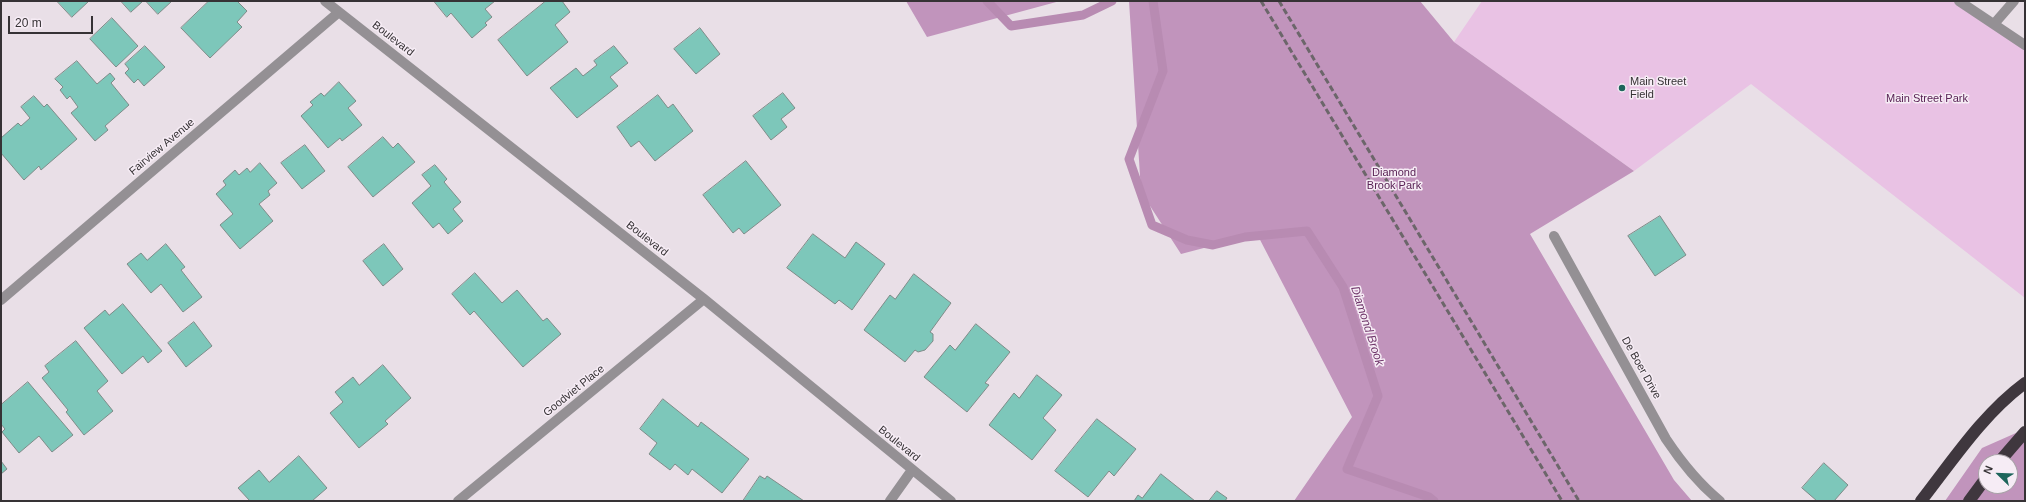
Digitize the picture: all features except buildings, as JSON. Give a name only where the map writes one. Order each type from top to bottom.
[{"type":"highway","points":[[1922,501],[1979,427],[2007,396],[2025,383]]},
{"type":"highway","points":[[2006,454],[2025,432]]},
{"type":"highway","points":[[1969,501],[1978,489]]},
{"type":"street","name":"Boulevard","points":[[325,1],[704,299],[951,501]]},
{"type":"street","points":[[1959,1],[2025,45]]},
{"type":"street","points":[[1994,24],[2014,1]]},
{"type":"street","name":"Fairview Avenue","points":[[1,300],[339,12]]},
{"type":"street","name":"De Boer Drive","points":[[1554,236],[1666,439],[1683,465],[1704,488],[1720,501]]},
{"type":"street","name":"Goodviet Place","points":[[458,501],[704,299]]},
{"type":"street","points":[[890,501],[912,470]]},
{"type":"green space","points":[[906,1],[1060,1],[927,37]]},
{"type":"green space","name":"Diamond Brook Park","points":[[1129,1],[1420,1],[1454,42],[1634,171],[1530,234],[1674,480],[1692,501],[1294,501],[1352,417],[1257,234],[1181,254],[1141,192]]},
{"type":"green space","name":"Main Street Park","points":[[1482,1],[1959,1],[2025,45],[2025,298],[1751,84],[1634,171],[1454,42]]},
{"type":"green space","points":[[2025,429],[2025,501],[1945,501],[1982,448]]},
{"type":"waterway","name":"Diamond Brook","points":[[987,1],[1011,26],[1083,15],[1112,1]]},
{"type":"waterway","name":"Diamond Brook","points":[[1153,1],[1163,71],[1129,159],[1152,225],[1187,240],[1213,245],[1245,237],[1307,231],[1343,287],[1378,396],[1347,469],[1429,497],[1434,501]]},
{"type":"railway","points":[[1261,1],[1562,501]]},
{"type":"railway","points":[[1279,1],[1579,501]]},
{"type":"place","name":"Main Street Field","points":[[1622,88]]}]
